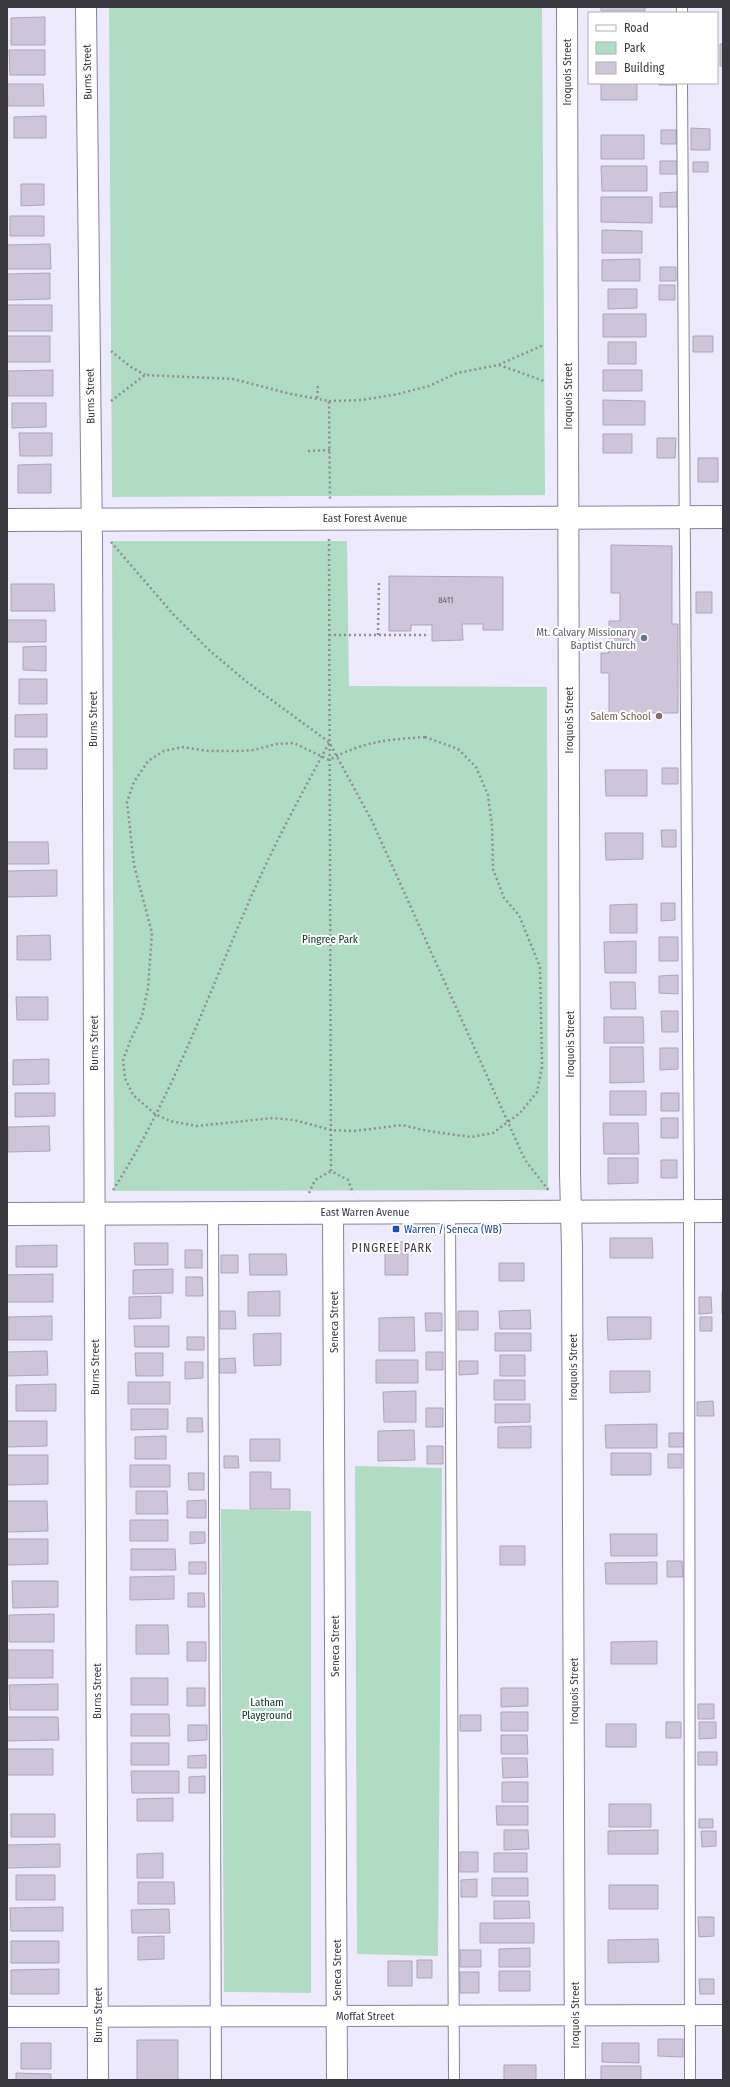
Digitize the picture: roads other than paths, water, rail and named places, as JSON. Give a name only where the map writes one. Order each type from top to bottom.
[{"type":"main road","name":"East Forest Avenue","points":[[7,520],[723,517]]},
{"type":"main road","name":"East Warren Avenue","points":[[7,1214],[723,1211]]},
{"type":"street","name":"Burns Street","points":[[86,7],[92,520],[98,2080]]},
{"type":"street","name":"Iroquois Street","points":[[567,7],[571,1212],[576,2080]]},
{"type":"street","name":"Seneca Street","points":[[333,1213],[337,2080]]},
{"type":"street","name":"Moffat Street","points":[[7,2017],[723,2014]]},
{"type":"lane","points":[[682,84],[689,1211],[690,2080]]},
{"type":"lane","points":[[450,1212],[454,2080]]},
{"type":"lane","points":[[213,1213],[216,2080]]},
{"type":"place","name":"Mt. Calvary Missionary Baptist Church","points":[[644,638]]},
{"type":"place","name":"Salem School","points":[[659,716]]},
{"type":"place","name":"Warren / Seneca (WB)","points":[[396,1229]]},
{"type":"district","name":"PINGREE PARK","points":[[392,1248]]},
{"type":"park label","name":"Pingree Park","points":[[330,939]]},
{"type":"park label","name":"Latham Playground","points":[[267,1708]]}]
